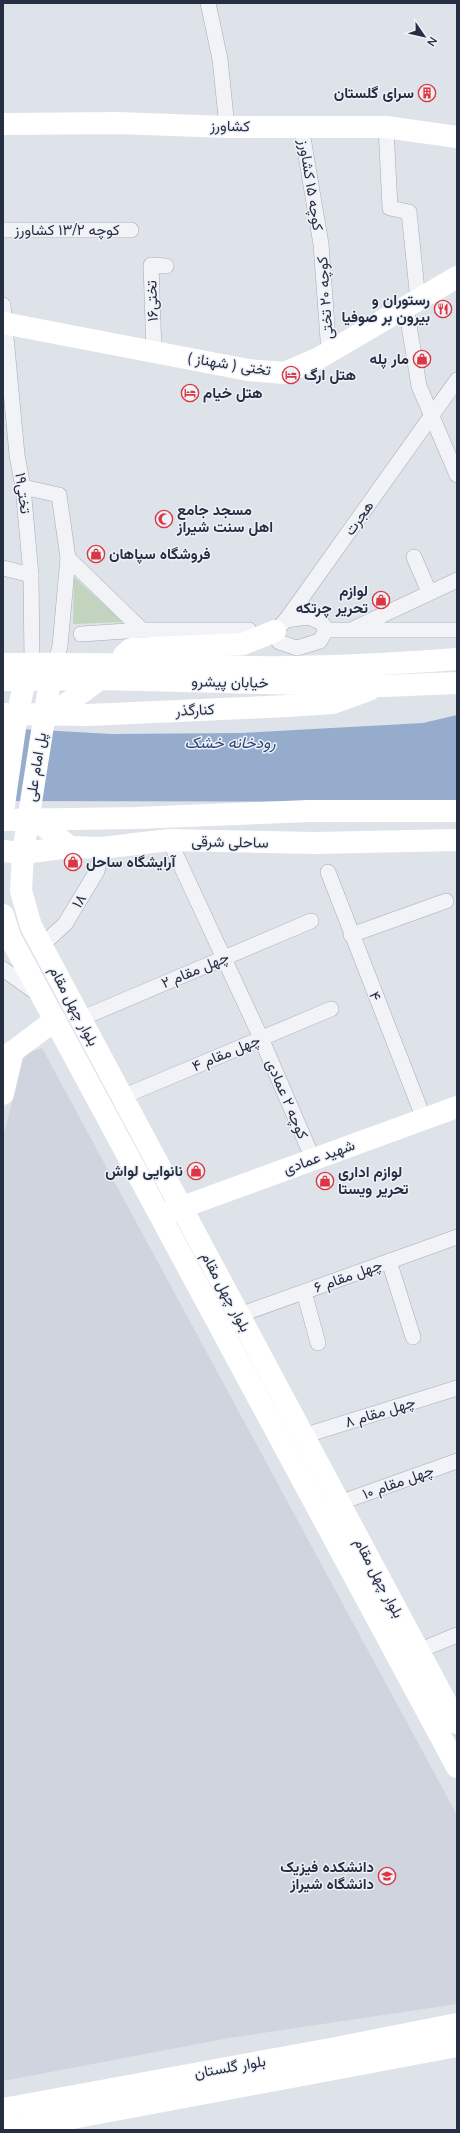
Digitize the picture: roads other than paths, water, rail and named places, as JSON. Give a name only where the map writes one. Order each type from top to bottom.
[{"type":"main road","name":"کشاورز","points":[[3,124],[118,124],[227,127],[386,127],[457,136]]},
{"type":"main road","name":"تختی ( شهناز )","points":[[3,317],[154,352],[248,370],[284,373],[329,353],[457,277]]},
{"type":"main road","points":[[123,664],[124,655],[131,649],[243,644],[281,626]]},
{"type":"main road","name":"خیابان پیشرو","points":[[3,664],[29,672],[53,672],[123,664],[256,667],[392,664],[457,659]]},
{"type":"main road","name":"خیابان پیشرو","points":[[3,680],[29,672]]},
{"type":"main road","name":"پل امام علی","points":[[3,812],[7,715],[29,672]]},
{"type":"main road","name":"خیابان پیشرو","points":[[53,672],[100,679],[384,686],[457,683]]},
{"type":"main road","name":"پل امام علی","points":[[13,852],[29,814],[43,721],[53,672]]},
{"type":"main road","points":[[43,721],[100,679]]},
{"type":"main road","name":"کنارگذر","points":[[7,715],[88,715],[333,703],[384,686]]},
{"type":"main road","points":[[3,820],[138,818],[308,811],[457,811]]},
{"type":"main road","points":[[29,814],[70,847]]},
{"type":"main road","name":"ساحلی شرقی","points":[[13,852],[70,847],[102,848],[169,840],[315,843],[457,840]]},
{"type":"main road","name":"بلوار چهل مقام","points":[[13,852],[21,891],[31,926],[41,946],[457,1723]]},
{"type":"main road","name":"بلوار چهل مقام","points":[[3,915],[10,937],[457,1767]]},
{"type":"main road","points":[[3,952],[38,989]]},
{"type":"main road","points":[[3,1094],[8,1055],[55,1020]]},
{"type":"main road","name":"شهید عمادی","points":[[160,1216],[181,1207],[457,1107]]},
{"type":"main road","points":[[260,1402],[280,1391]]},
{"type":"main road","name":"بلوار گلستان","points":[[8,2130],[158,2102],[339,2058],[457,2024]]},
{"type":"main road","name":"بلوار گلستان","points":[[3,2109],[152,2081],[339,2058],[457,2046]]},
{"type":"main road","points":[[152,2081],[158,2102]]},
{"type":"street","points":[[208,3],[220,59],[227,127]]},
{"type":"street","name":"کوچه ۱۵ کشاورز","points":[[301,126],[320,244]]},
{"type":"street","points":[[386,127],[390,208],[409,212],[412,304],[419,386],[457,475]]},
{"type":"street","name":"کوچه ۱۳/۲ کشاورز","points":[[3,230],[131,230]]},
{"type":"street","name":"کوچه ۲۰ تختی","points":[[320,244],[329,353]]},
{"type":"street","name":"تختی۱۶","points":[[154,352],[151,265],[166,266]]},
{"type":"street","name":"تختی۱۹","points":[[3,317],[10,453],[23,487],[31,575],[29,672]]},
{"type":"street","name":"هجرت","points":[[281,626],[457,380]]},
{"type":"street","points":[[23,487],[58,495],[68,558],[60,646],[53,672]]},
{"type":"street","points":[[414,557],[429,592]]},
{"type":"street","points":[[68,558],[142,630]]},
{"type":"street","points":[[3,568],[31,575]]},
{"type":"street","points":[[350,630],[457,580]]},
{"type":"street","points":[[309,617],[322,623],[326,630],[320,641],[297,648],[279,642],[281,626],[309,617]]},
{"type":"street","points":[[81,634],[142,630],[249,630]]},
{"type":"street","points":[[326,630],[457,630]]},
{"type":"street","name":"کوچه ۲ عمادی","points":[[169,840],[262,1038],[313,1159]]},
{"type":"street","name":"۱۸","points":[[41,946],[65,924],[97,871],[102,848]]},
{"type":"street","name":"۴","points":[[328,872],[351,935],[424,1119]]},
{"type":"street","points":[[351,935],[446,901]]},
{"type":"street","name":"چهل مقام ۲","points":[[80,1019],[311,921]]},
{"type":"street","points":[[3,969],[38,989]]},
{"type":"street","name":"چهل مقام ۴","points":[[122,1097],[331,1009]]},
{"type":"street","name":"چهل مقام ۶","points":[[239,1315],[457,1237]]},
{"type":"street","points":[[389,1261],[412,1337]]},
{"type":"street","points":[[304,1292],[318,1343]]},
{"type":"street","name":"چهل مقام ۸","points":[[303,1436],[457,1388]]},
{"type":"street","name":"چهل مقام ۱۰","points":[[339,1503],[457,1461]]},
{"type":"street","points":[[418,1651],[457,1635]]},
{"type":"water","name":"رودخانه خشک","points":[[457,715],[457,802],[3,801],[3,728],[112,734],[241,733],[423,723]]},
{"type":"place","name":"سرای گلستان","points":[[427,93]]},
{"type":"place","name":"رستوران و بیرون بر صوفیا","points":[[443,309]]},
{"type":"place","name":"مار پله","points":[[422,359]]},
{"type":"place","name":"هتل ارگ","points":[[291,375]]},
{"type":"place","name":"هتل خیام","points":[[190,393]]},
{"type":"place","name":"مسجد جامع اهل سنت شیراز","points":[[164,519]]},
{"type":"place","name":"فروشگاه سپاهان","points":[[96,554]]},
{"type":"place","name":"لوازم تحریر چرتکه","points":[[381,600]]},
{"type":"place","name":"آرایشگاه ساحل","points":[[73,862]]},
{"type":"place","name":"نانوایی لواش","points":[[196,1171]]},
{"type":"place","name":"لوازم اداری تحریر ویستا","points":[[325,1181]]},
{"type":"place","name":"دانشکده فیزیک دانشگاه شیراز","points":[[387,1876]]}]
